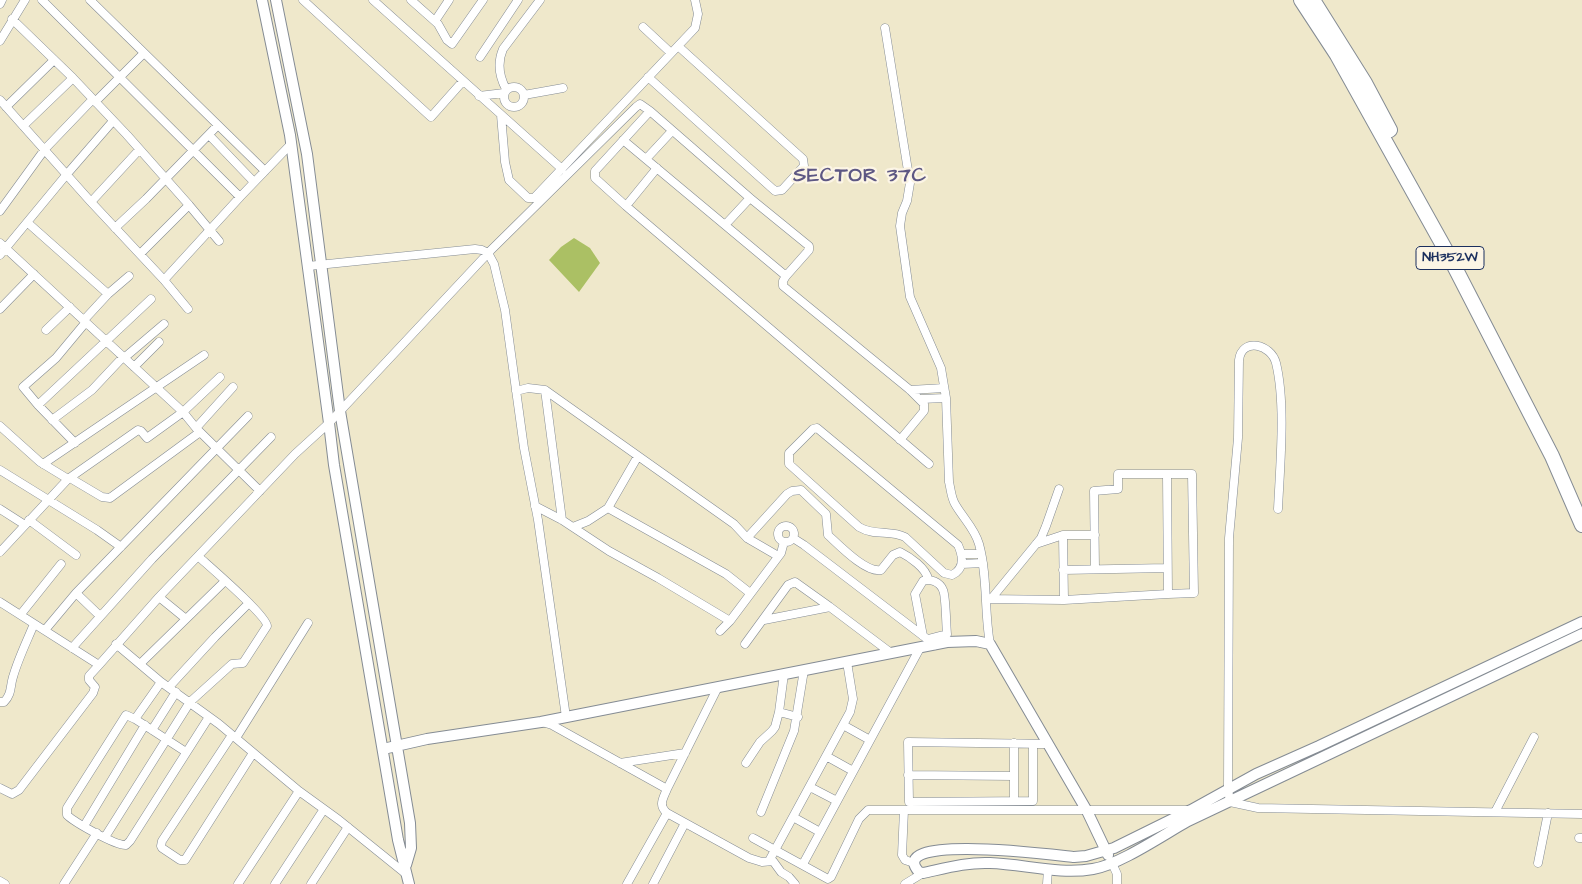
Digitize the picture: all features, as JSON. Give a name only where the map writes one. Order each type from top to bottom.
[{"type":"highway","name":"NH352W","points":[[1301,0],[1337,55],[1451,251],[1530,392],[1582,500]]},
{"type":"highway","name":"NH352W","points":[[1313,0],[1365,83],[1451,251],[1548,449],[1582,525]]},
{"type":"street","points":[[0,4],[2,0]]},
{"type":"street","points":[[0,41],[25,0]]},
{"type":"street","points":[[42,0],[240,198]]},
{"type":"street","points":[[90,0],[265,171]]},
{"type":"street","points":[[262,0],[291,144],[341,511],[398,840],[407,874]]},
{"type":"street","points":[[276,0],[307,154],[340,411],[412,832],[412,848],[407,874]]},
{"type":"street","points":[[304,0],[431,117],[463,81]]},
{"type":"street","points":[[373,0],[562,169]]},
{"type":"street","points":[[411,0],[435,21],[447,40],[452,44],[483,0]]},
{"type":"street","points":[[435,21],[449,0]]},
{"type":"street","points":[[480,57],[518,0]]},
{"type":"street","points":[[513,107],[505,102],[505,91],[499,68],[500,56],[503,49],[540,0]]},
{"type":"street","points":[[479,96],[505,91],[515,86],[521,89],[524,95],[521,104],[513,107],[503,117],[507,173],[509,180],[518,190],[528,198],[534,198],[695,28],[698,14],[696,0]]},
{"type":"street","points":[[12,19],[73,78],[166,178],[219,241]]},
{"type":"street","points":[[644,26],[671,53]]},
{"type":"street","points":[[885,28],[910,183],[900,226],[910,297],[940,368],[946,398],[948,476],[951,496],[972,528],[981,554],[989,599],[990,644],[1086,811],[1117,874],[1117,884]]},
{"type":"street","points":[[648,77],[775,191],[782,190],[804,166],[803,159],[678,46]]},
{"type":"street","points":[[0,211],[45,149],[144,53]]},
{"type":"street","points":[[6,107],[54,60]]},
{"type":"street","points":[[23,126],[73,78]]},
{"type":"street","points":[[524,95],[563,88]]},
{"type":"street","points":[[0,100],[164,280],[188,309]]},
{"type":"street","points":[[0,788],[12,794],[17,792],[93,693],[95,687],[89,678],[116,644],[295,454],[329,423],[488,253],[640,104],[809,248],[786,276],[783,286],[910,390],[924,404],[924,411],[900,440]]},
{"type":"street","points":[[650,111],[594,173],[595,178],[928,464]]},
{"type":"street","points":[[0,255],[3,245],[28,223],[113,121]]},
{"type":"street","points":[[115,228],[218,125]]},
{"type":"street","points":[[646,159],[672,131]]},
{"type":"street","points":[[208,135],[254,182]]},
{"type":"street","points":[[624,140],[786,276]]},
{"type":"street","points":[[164,280],[291,144]]},
{"type":"street","points":[[91,202],[139,150]]},
{"type":"street","points":[[626,206],[657,168]]},
{"type":"street","points":[[725,225],[750,198]]},
{"type":"street","points":[[140,254],[189,205]]},
{"type":"street","points":[[28,223],[108,294]]},
{"type":"street","points":[[3,245],[183,412],[198,430],[260,491]]},
{"type":"street","points":[[308,266],[475,249],[488,253],[494,264],[505,310],[566,717]]},
{"type":"street","points":[[0,309],[34,274]]},
{"type":"street","points":[[75,443],[38,405],[25,390],[24,386],[40,374],[56,358],[108,294],[129,276]]},
{"type":"street","points":[[38,405],[150,299]]},
{"type":"street","points":[[46,330],[70,307]]},
{"type":"street","points":[[52,420],[92,390],[124,358],[164,324]]},
{"type":"street","points":[[134,367],[159,342]]},
{"type":"street","points":[[1230,802],[1228,789],[1229,538],[1238,430],[1239,360],[1240,353],[1244,348],[1254,345],[1266,349],[1272,354],[1276,362],[1280,394],[1278,509]]},
{"type":"street","points":[[43,464],[204,355]]},
{"type":"street","points":[[0,552],[69,479],[138,430],[141,430],[147,438],[183,412],[220,377]]},
{"type":"street","points":[[0,426],[43,464],[102,497],[110,498],[198,430],[233,387]]},
{"type":"street","points":[[516,391],[528,388],[545,390],[734,524],[747,538],[778,556]]},
{"type":"street","points":[[910,390],[944,388]]},
{"type":"street","points":[[545,390],[562,520]]},
{"type":"street","points":[[920,399],[946,398]]},
{"type":"street","points":[[45,630],[76,593],[248,416]]},
{"type":"street","points":[[812,429],[819,429],[953,540],[958,545],[961,554],[962,564],[956,574],[944,573],[906,537],[894,533],[872,533],[859,527],[789,464],[789,453],[812,429]]},
{"type":"street","points":[[72,648],[100,616],[271,437]]},
{"type":"street","points":[[573,527],[588,521],[608,508],[638,456]]},
{"type":"street","points":[[0,470],[121,547]]},
{"type":"street","points":[[989,599],[1064,600],[1194,593],[1192,474],[1118,474],[1118,489],[1094,491],[1095,569]]},
{"type":"street","points":[[1166,475],[1168,594]]},
{"type":"street","points":[[989,599],[1036,544],[1045,530],[1059,489]]},
{"type":"street","points":[[747,538],[787,494],[792,491],[801,490],[826,514],[828,536],[871,570],[881,570],[894,555],[900,552],[922,568],[927,574],[928,579]]},
{"type":"street","points":[[535,506],[562,520],[616,556],[658,578],[730,621]]},
{"type":"street","points":[[608,508],[726,574],[750,593]]},
{"type":"street","points":[[0,509],[27,522],[76,554]]},
{"type":"street","points":[[782,526],[792,528],[793,538],[789,542],[779,540],[778,530],[782,526]]},
{"type":"street","points":[[1036,544],[1063,535],[1094,535]]},
{"type":"street","points":[[1063,535],[1064,600]]},
{"type":"street","points":[[793,538],[929,640],[964,640],[990,644]]},
{"type":"street","points":[[720,631],[730,621],[778,556],[784,542]]},
{"type":"street","points":[[961,554],[981,554]]},
{"type":"street","points":[[105,838],[190,702],[232,664],[243,663],[266,628],[266,621],[199,557]]},
{"type":"street","points":[[962,564],[983,563]]},
{"type":"street","points":[[21,614],[61,564]]},
{"type":"street","points":[[1063,570],[1167,568]]},
{"type":"street","points":[[803,864],[920,648],[929,640],[947,634],[943,590],[936,582],[928,579],[923,580],[915,594],[929,640]]},
{"type":"street","points":[[140,664],[225,581]]},
{"type":"street","points":[[745,644],[792,582],[799,584],[891,653]]},
{"type":"street","points":[[76,593],[100,616]]},
{"type":"street","points":[[159,597],[186,619]]},
{"type":"street","points":[[0,602],[99,665]]},
{"type":"street","points":[[152,730],[173,690],[215,637],[249,603]]},
{"type":"street","points":[[764,620],[830,607]]},
{"type":"street","points":[[914,864],[917,858],[923,854],[936,851],[995,849],[1074,857],[1086,856],[1114,848],[1191,810],[1256,774],[1582,622]]},
{"type":"street","points":[[253,753],[184,860],[180,860],[162,848],[160,846],[162,841],[308,623]]},
{"type":"street","points":[[0,702],[4,702],[12,687],[12,677],[34,624]]},
{"type":"street","points":[[905,884],[923,873],[969,863],[1082,870],[1095,869],[1112,863],[1201,815],[1582,634]]},
{"type":"street","points":[[116,644],[161,682],[234,736],[299,791],[324,808],[407,874]]},
{"type":"street","points":[[383,749],[541,722],[920,648]]},
{"type":"street","points":[[769,861],[850,712],[853,699],[847,662]]},
{"type":"street","points":[[761,812],[798,717],[804,670]]},
{"type":"street","points":[[746,763],[760,742],[772,731],[780,712],[784,674]]},
{"type":"street","points":[[135,719],[161,682]]},
{"type":"street","points":[[718,687],[667,789],[661,803],[663,809],[748,858],[762,862],[775,862],[779,870],[794,884]]},
{"type":"street","points":[[780,712],[798,717]]},
{"type":"street","points":[[186,752],[129,715],[125,716],[66,812],[69,817],[105,838],[121,845],[126,845],[209,717]]},
{"type":"street","points":[[541,722],[552,725],[667,789]]},
{"type":"street","points":[[84,826],[145,725]]},
{"type":"street","points":[[843,725],[870,740]]},
{"type":"street","points":[[1495,812],[1534,737]]},
{"type":"street","points":[[1032,744],[1033,801],[909,802],[908,742],[1048,744]]},
{"type":"street","points":[[1014,744],[1014,801]]},
{"type":"street","points":[[620,763],[685,753]]},
{"type":"street","points":[[826,756],[853,771]]},
{"type":"street","points":[[908,775],[1014,776]]},
{"type":"street","points":[[810,787],[837,801]]},
{"type":"street","points":[[238,884],[299,791]]},
{"type":"street","points":[[1230,802],[1258,808],[1582,814]]},
{"type":"street","points":[[275,884],[324,808]]},
{"type":"street","points":[[753,838],[828,878],[862,814],[868,810],[1191,810],[1201,815]]},
{"type":"street","points":[[904,810],[902,855],[904,860],[914,864],[915,868],[923,873]]},
{"type":"street","points":[[627,884],[667,813]]},
{"type":"street","points":[[1538,863],[1548,813]]},
{"type":"street","points":[[793,817],[820,832]]},
{"type":"street","points":[[652,884],[685,823]]},
{"type":"street","points":[[311,884],[348,827]]},
{"type":"street","points":[[64,884],[97,833]]},
{"type":"street","points":[[1048,869],[1048,884]]},
{"type":"street","points":[[0,881],[5,884]]},
{"type":"green space","points":[[574,238],[590,248],[600,263],[579,292],[549,260],[561,247]]},
{"type":"district","name":"SECTOR 37C","points":[[860,177]]}]
